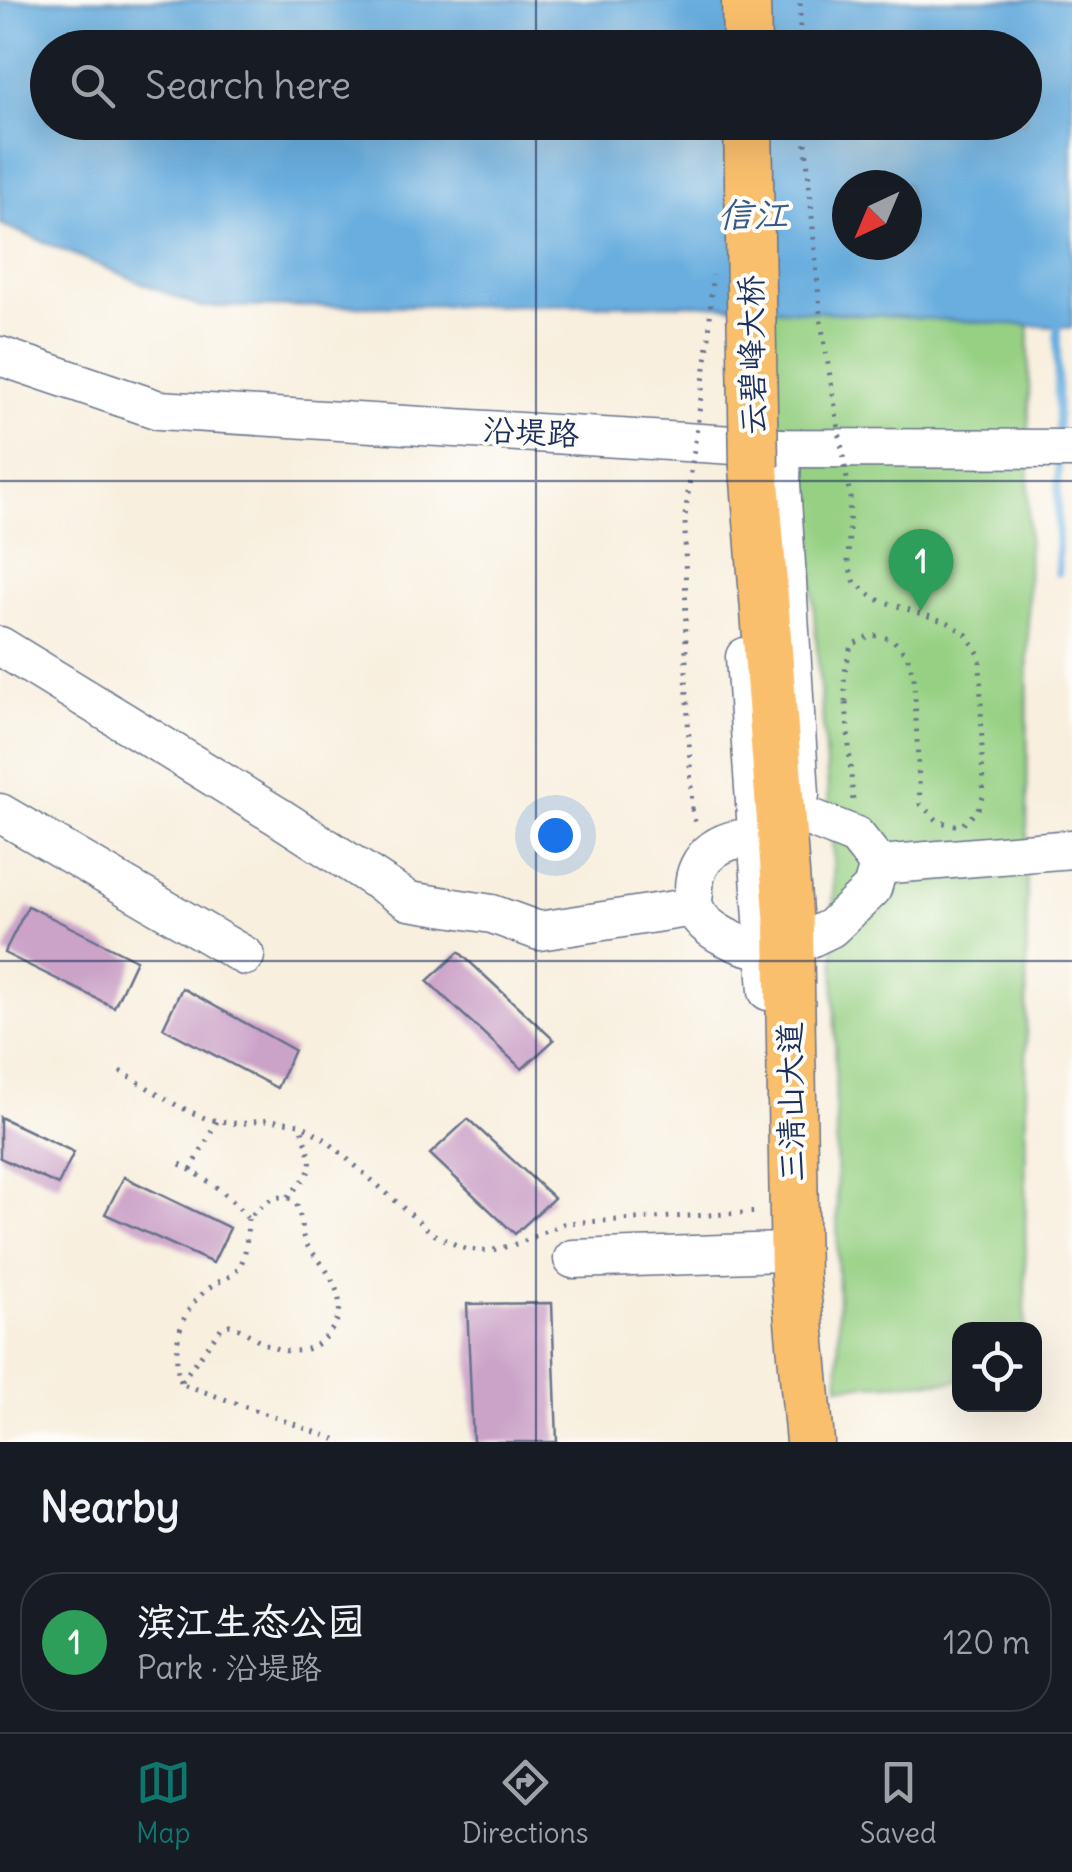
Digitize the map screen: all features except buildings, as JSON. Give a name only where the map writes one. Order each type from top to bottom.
[{"type":"main road","points":[[746,0],[747,30]]},
{"type":"main road","name":"云碧峰大桥","points":[[748,140],[757,453],[774,762]]},
{"type":"main road","name":"三清山大道","points":[[774,762],[789,926],[789,1264],[810,1442]]},
{"type":"street","name":"沿堤路","points":[[0,356],[159,410],[757,453],[1072,448]]},
{"type":"street","points":[[757,453],[781,483],[800,762],[810,1098],[809,1236],[789,1264]]},
{"type":"street","points":[[757,453],[737,536],[766,950],[778,1211],[789,1264]]},
{"type":"street","points":[[0,646],[279,817],[409,902],[492,914],[539,931],[694,906]]},
{"type":"street","points":[[0,814],[245,956]]},
{"type":"street","points":[[801,814],[868,851],[1072,849]]},
{"type":"street","points":[[758,838],[740,837],[716,846],[693,878],[694,906],[706,924],[727,938],[745,947],[766,950]]},
{"type":"street","points":[[806,940],[830,928],[872,889],[868,851]]},
{"type":"street","points":[[573,1258],[789,1264]]},
{"type":"path","points":[[800,0],[800,30]]},
{"type":"path","points":[[806,140],[821,322],[850,497],[848,562],[855,583],[876,599],[949,622],[967,635],[980,656],[983,797],[977,811],[961,826],[939,822],[920,804],[914,677],[907,654],[892,639],[872,636],[851,645],[844,676],[846,703],[868,851]]},
{"type":"path","points":[[692,809],[684,516],[709,338],[714,260]]},
{"type":"path","points":[[120,1071],[206,1119],[239,1124],[269,1120],[300,1124],[326,1140],[433,1234],[466,1249],[489,1251],[565,1224],[778,1211]]},
{"type":"path","points":[[190,1170],[217,1121]]},
{"type":"path","points":[[287,1197],[306,1178],[312,1165],[300,1124]]},
{"type":"path","points":[[180,1164],[220,1190],[248,1219]]},
{"type":"path","points":[[287,1197],[299,1210],[306,1246],[337,1289],[342,1311],[331,1332],[315,1347],[296,1352],[258,1340],[230,1324],[222,1327],[180,1383],[175,1360],[178,1334],[187,1313],[209,1287],[227,1280],[240,1266],[248,1219],[263,1204],[287,1197]]},
{"type":"path","points":[[180,1383],[343,1442]]},
{"type":"green space","points":[[731,140],[1028,140],[1025,1322],[952,1322],[952,1381],[839,1386],[833,852],[804,484],[781,483]]},
{"type":"water","name":"信江","points":[[0,0],[1072,0],[1072,328],[695,304],[200,307],[0,224]]},
{"type":"waterway","points":[[1057,327],[1058,438]]},
{"type":"waterway","points":[[1058,457],[1058,573]]},
{"type":"place","name":"滨江生态公园","points":[[921,611]]}]
